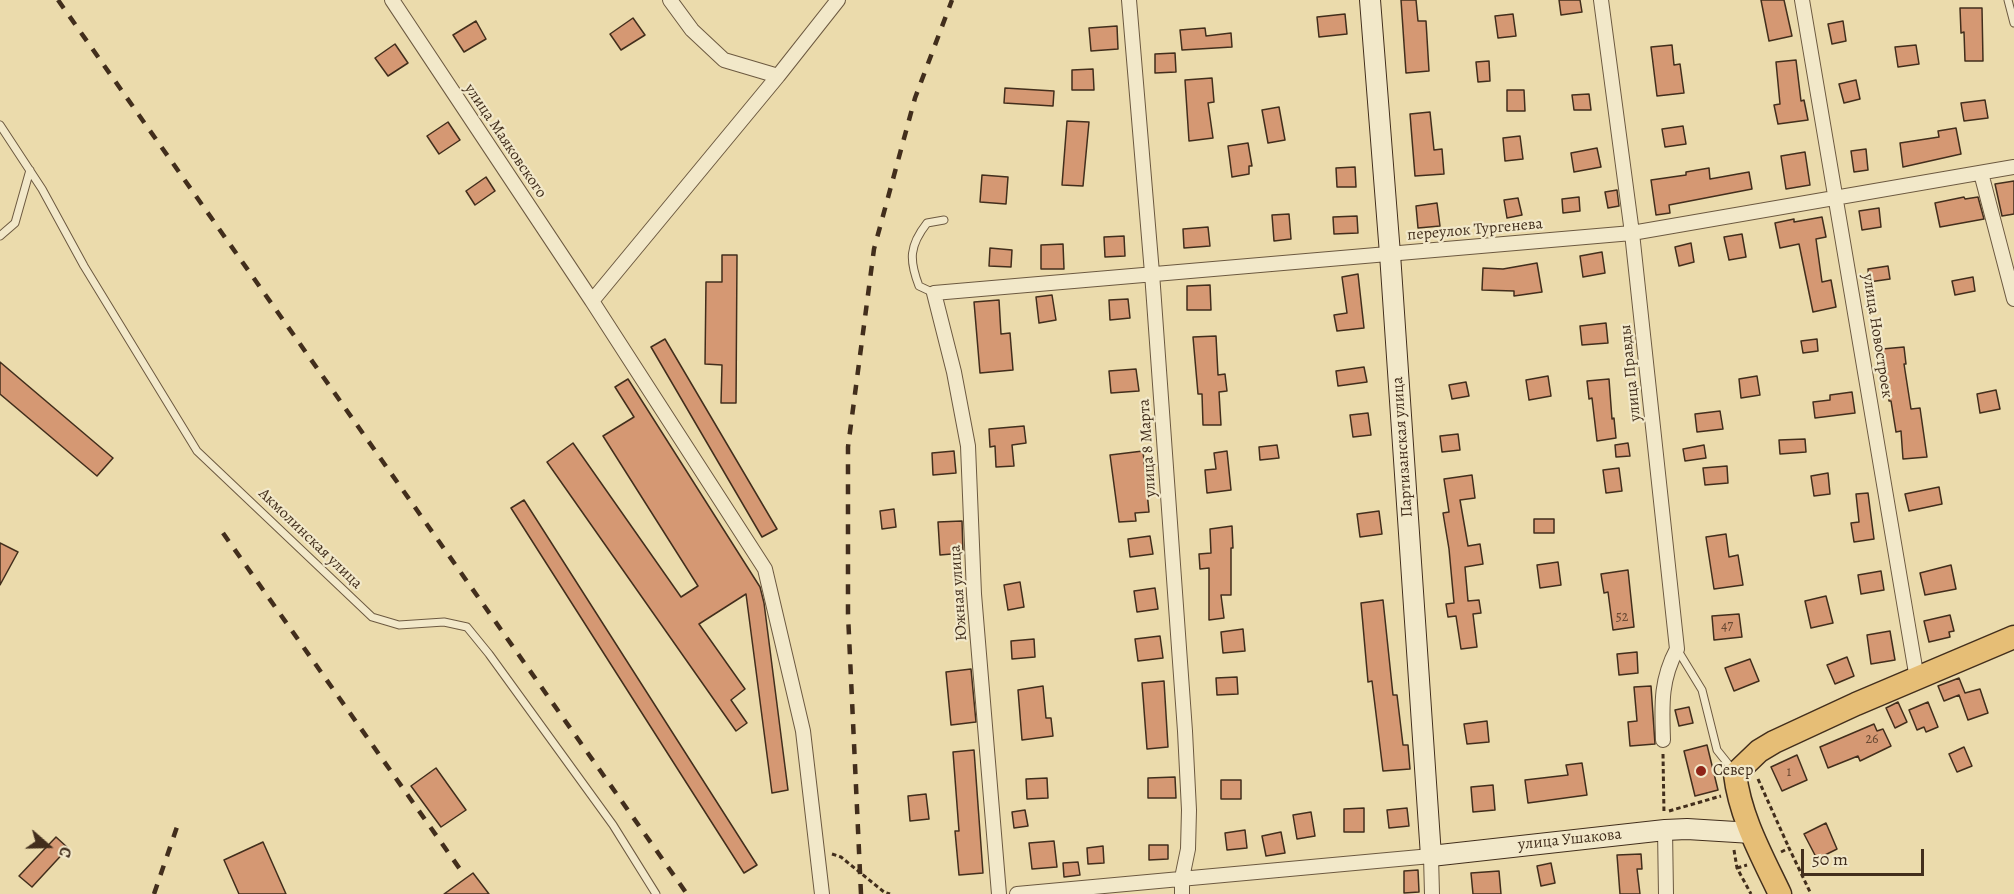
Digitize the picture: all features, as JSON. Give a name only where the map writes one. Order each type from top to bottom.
[{"type":"main road","points":[[1780,894],[1752,833],[1737,789],[1759,751],[1856,704],[2014,637]]},
{"type":"street","name":"улица Маяковского","points":[[392,0],[592,301],[765,569],[803,731],[822,894]]},
{"type":"street","points":[[670,0],[692,30],[724,60],[778,76]]},
{"type":"street","points":[[592,301],[838,0]]},
{"type":"street","name":"улица 8 Марта","points":[[1129,0],[1152,273],[1185,731],[1189,810],[1188,849],[1182,878],[1182,894]]},
{"type":"street","name":"Партизанская улица","points":[[1370,0],[1390,254],[1432,894]]},
{"type":"street","name":"улица Правды","points":[[1601,0],[1632,233],[1677,649],[1667,667],[1664,685],[1663,740]]},
{"type":"street","name":"улица Новостроек","points":[[1802,0],[1917,679]]},
{"type":"street","name":"переулок Тургенева","points":[[934,293],[1632,233],[2014,167]]},
{"type":"street","points":[[1981,173],[2014,298]]},
{"type":"street","name":"Южная улица","points":[[934,293],[954,372],[968,446],[974,594],[999,894]]},
{"type":"street","points":[[1665,821],[1666,894]]},
{"type":"street","name":"улица Ушакова","points":[[1017,894],[1431,856],[1665,821],[1687,829],[1752,833]]},
{"type":"lane","points":[[2008,0],[2014,23]]},
{"type":"lane","name":"Акмолинская улица","points":[[0,125],[30,170],[84,267],[197,451],[372,617],[399,625],[444,622],[467,627],[613,825],[656,894]]},
{"type":"lane","points":[[0,236],[15,223],[30,170]]},
{"type":"lane","points":[[934,293],[919,286],[912,269],[912,252],[916,237],[927,223],[944,220]]},
{"type":"lane","points":[[1677,649],[1702,690],[1717,750],[1746,776]]},
{"type":"path","points":[[1663,740],[1665,821],[1725,795]]},
{"type":"path","points":[[1746,776],[1790,848]]},
{"type":"path","points":[[817,852],[841,857],[890,894]]},
{"type":"building","points":[[1401,0],[1416,0],[1418,21],[1426,21],[1429,71],[1406,73]]},
{"type":"building","points":[[1559,0],[1580,0],[1582,12],[1561,15]]},
{"type":"building","points":[[1761,0],[1784,0],[1792,36],[1769,41]]},
{"type":"building","points":[[1960,8],[1982,8],[1983,61],[1965,61]]},
{"type":"building","points":[[1345,14],[1347,34],[1319,37],[1317,17]]},
{"type":"building","points":[[1513,14],[1516,36],[1498,38],[1495,16]]},
{"type":"building","points":[[633,18],[645,35],[621,50],[610,34]]},
{"type":"building","points":[[476,21],[486,39],[464,52],[453,35]]},
{"type":"building","points":[[1843,21],[1846,41],[1832,44],[1828,24]]},
{"type":"building","points":[[1117,26],[1118,49],[1091,51],[1089,28]]},
{"type":"building","points":[[1205,28],[1206,36],[1231,33],[1232,47],[1182,50],[1180,30]]},
{"type":"building","points":[[395,44],[408,63],[388,76],[375,58]]},
{"type":"building","points":[[1672,45],[1674,65],[1680,64],[1684,93],[1657,96],[1651,47]]},
{"type":"building","points":[[1916,45],[1919,64],[1898,67],[1895,47]]},
{"type":"building","points":[[1175,53],[1176,72],[1155,73],[1155,54]]},
{"type":"building","points":[[1796,60],[1801,101],[1804,100],[1808,120],[1778,124],[1774,105],[1780,104],[1776,62]]},
{"type":"building","points":[[1489,61],[1490,81],[1478,82],[1476,62]]},
{"type":"building","points":[[1093,69],[1094,90],[1072,90],[1072,70]]},
{"type":"building","points":[[1212,78],[1214,102],[1208,103],[1213,138],[1189,141],[1185,80]]},
{"type":"building","points":[[1856,80],[1860,99],[1844,103],[1839,84]]},
{"type":"building","points":[[1005,88],[1054,91],[1053,106],[1004,103]]},
{"type":"building","points":[[1507,90],[1524,90],[1525,111],[1507,111]]},
{"type":"building","points":[[1589,94],[1591,110],[1574,110],[1572,95]]},
{"type":"building","points":[[1985,100],[1988,118],[1964,121],[1961,103]]},
{"type":"building","points":[[1279,107],[1285,140],[1268,143],[1262,110]]},
{"type":"building","points":[[1430,112],[1434,150],[1442,149],[1444,174],[1415,176],[1410,114]]},
{"type":"building","points":[[1067,121],[1089,122],[1083,186],[1062,185]]},
{"type":"building","points":[[448,122],[460,140],[439,154],[427,136]]},
{"type":"building","points":[[1683,126],[1686,144],[1665,147],[1662,129]]},
{"type":"building","points":[[1956,128],[1961,154],[1903,167],[1900,143],[1939,137],[1938,131]]},
{"type":"building","points":[[1520,136],[1523,159],[1505,161],[1503,138]]},
{"type":"building","points":[[1248,143],[1252,166],[1249,166],[1249,174],[1232,177],[1228,146]]},
{"type":"building","points":[[1597,148],[1601,167],[1574,172],[1571,153]]},
{"type":"building","points":[[1866,149],[1868,170],[1854,172],[1851,151]]},
{"type":"building","points":[[1805,152],[1810,185],[1786,189],[1781,156]]},
{"type":"building","points":[[1355,167],[1356,187],[1337,187],[1336,168]]},
{"type":"building","points":[[1709,168],[1710,179],[1749,172],[1752,189],[1669,205],[1670,213],[1656,215],[1651,180],[1686,175],[1686,172]]},
{"type":"building","points":[[982,175],[1008,177],[1006,204],[980,202]]},
{"type":"building","points":[[486,177],[495,191],[475,205],[466,191]]},
{"type":"building","points":[[2014,181],[2014,214],[2002,216],[1995,184]]},
{"type":"building","points":[[1617,190],[1619,206],[1608,208],[1605,192]]},
{"type":"building","points":[[1579,197],[1580,211],[1563,213],[1562,199]]},
{"type":"building","points":[[1964,197],[1965,199],[1978,197],[1984,219],[1940,227],[1935,203]]},
{"type":"building","points":[[1518,198],[1522,215],[1507,218],[1504,200]]},
{"type":"building","points":[[1437,203],[1440,226],[1418,228],[1416,206]]},
{"type":"building","points":[[1879,208],[1881,227],[1862,230],[1859,211]]},
{"type":"building","points":[[1289,214],[1291,239],[1274,241],[1272,215]]},
{"type":"building","points":[[1357,216],[1358,233],[1334,234],[1333,217]]},
{"type":"building","points":[[1822,217],[1826,237],[1816,239],[1822,282],[1831,280],[1836,307],[1813,312],[1799,244],[1780,248],[1775,223]]},
{"type":"building","points":[[1208,227],[1210,246],[1184,248],[1183,229]]},
{"type":"building","points":[[1742,234],[1746,257],[1729,260],[1724,237]]},
{"type":"building","points":[[1124,236],[1125,256],[1105,257],[1104,237]]},
{"type":"building","points":[[1691,243],[1694,262],[1679,266],[1675,247]]},
{"type":"building","points":[[1063,244],[1064,269],[1041,269],[1041,245]]},
{"type":"building","points":[[990,248],[1012,250],[1011,267],[989,266]]},
{"type":"building","points":[[1602,252],[1605,273],[1583,277],[1580,256]]},
{"type":"building","points":[[722,255],[737,255],[736,403],[721,403],[722,365],[705,364],[706,282],[722,282]]},
{"type":"building","points":[[1537,263],[1542,292],[1514,296],[1514,291],[1482,290],[1483,268],[1503,269]]},
{"type":"building","points":[[1888,266],[1890,279],[1869,282],[1868,269]]},
{"type":"building","points":[[1358,274],[1364,328],[1337,331],[1334,315],[1347,313],[1342,277]]},
{"type":"building","points":[[1973,277],[1975,291],[1955,295],[1952,281]]},
{"type":"building","points":[[1210,285],[1211,310],[1187,310],[1187,286]]},
{"type":"building","points":[[1052,295],[1056,320],[1039,323],[1036,297]]},
{"type":"building","points":[[1128,299],[1130,318],[1110,320],[1109,300]]},
{"type":"building","points":[[999,300],[1001,334],[1010,333],[1013,370],[980,373],[974,302]]},
{"type":"building","points":[[1606,323],[1608,343],[1582,345],[1580,326]]},
{"type":"building","points":[[1216,336],[1218,375],[1225,374],[1227,391],[1219,392],[1221,425],[1203,425],[1202,394],[1198,394],[1193,337]]},
{"type":"building","points":[[665,339],[777,529],[762,537],[651,347]]},
{"type":"building","points":[[1817,339],[1818,351],[1803,353],[1801,341]]},
{"type":"building","points":[[1904,347],[1906,364],[1904,364],[1911,409],[1920,408],[1927,457],[1903,459],[1901,431],[1896,432],[1891,401],[1889,401],[1882,349]]},
{"type":"building","points":[[0,362],[113,458],[97,476],[0,394]]},
{"type":"building","points":[[1364,367],[1367,382],[1338,386],[1336,371]]},
{"type":"building","points":[[1136,369],[1139,391],[1111,393],[1109,371]]},
{"type":"building","points":[[1548,376],[1551,396],[1529,400],[1526,380]]},
{"type":"building","points":[[1757,376],[1760,395],[1741,398],[1739,379]]},
{"type":"building","points":[[628,379],[760,587],[788,790],[772,793],[746,594],[699,624],[745,689],[731,700],[747,723],[736,731],[547,462],[573,443],[681,597],[698,586],[603,436],[634,417],[615,387]]},
{"type":"building","points":[[1609,379],[1616,438],[1597,441],[1592,398],[1589,399],[1587,381]]},
{"type":"building","points":[[1466,382],[1469,396],[1452,399],[1449,385]]},
{"type":"building","points":[[1996,390],[2000,409],[1980,413],[1977,394]]},
{"type":"building","points":[[1852,392],[1855,413],[1815,418],[1813,402],[1830,400],[1830,395]]},
{"type":"building","points":[[1720,411],[1723,429],[1697,432],[1695,414]]},
{"type":"building","points":[[1368,413],[1371,435],[1353,437],[1350,415]]},
{"type":"building","points":[[1024,426],[1026,443],[1012,445],[1014,466],[996,467],[995,446],[990,447],[989,429]]},
{"type":"building","points":[[1458,434],[1460,450],[1442,452],[1440,436]]},
{"type":"building","points":[[1805,439],[1806,452],[1780,454],[1779,440]]},
{"type":"building","points":[[1628,443],[1630,456],[1616,457],[1615,445]]},
{"type":"building","points":[[1277,445],[1279,458],[1260,460],[1259,447]]},
{"type":"building","points":[[1704,445],[1706,458],[1685,461],[1683,449]]},
{"type":"building","points":[[954,451],[956,473],[933,475],[932,453]]},
{"type":"building","points":[[1143,451],[1149,512],[1135,513],[1136,521],[1119,522],[1110,455]]},
{"type":"building","points":[[1227,451],[1231,490],[1207,493],[1205,470],[1216,469],[1214,453]]},
{"type":"building","points":[[1727,466],[1728,483],[1705,485],[1703,468]]},
{"type":"building","points":[[1619,468],[1622,491],[1606,493],[1603,470]]},
{"type":"building","points":[[1828,473],[1830,494],[1814,496],[1811,476]]},
{"type":"building","points":[[1472,475],[1475,498],[1460,500],[1468,546],[1480,544],[1483,564],[1465,567],[1468,601],[1479,600],[1481,613],[1473,614],[1477,647],[1461,649],[1456,616],[1448,617],[1446,604],[1454,603],[1443,513],[1449,512],[1444,479]]},
{"type":"building","points":[[1939,487],[1942,504],[1909,511],[1905,494]]},
{"type":"building","points":[[1868,493],[1874,539],[1854,542],[1851,523],[1859,522],[1856,494]]},
{"type":"building","points":[[524,500],[757,865],[744,873],[511,508]]},
{"type":"building","points":[[894,509],[896,527],[882,529],[880,511]]},
{"type":"building","points":[[1379,511],[1382,534],[1360,537],[1357,514]]},
{"type":"building","points":[[1534,519],[1554,519],[1554,533],[1534,533]]},
{"type":"building","points":[[962,521],[963,553],[940,555],[938,522]]},
{"type":"building","points":[[1232,526],[1231,595],[1221,595],[1224,618],[1209,620],[1209,568],[1200,569],[1199,554],[1211,553],[1210,529]]},
{"type":"building","points":[[1726,534],[1729,557],[1738,555],[1743,585],[1714,589],[1706,537]]},
{"type":"building","points":[[1150,536],[1153,554],[1130,557],[1128,539]]},
{"type":"building","points":[[0,543],[18,552],[0,585]]},
{"type":"building","points":[[1558,562],[1561,585],[1540,588],[1537,565]]},
{"type":"building","points":[[1951,565],[1956,589],[1925,595],[1920,573]]},
{"type":"building","points":[[1628,570],[1634,627],[1613,630],[1608,592],[1604,593],[1601,574]]},
{"type":"building","points":[[1881,571],[1884,590],[1861,594],[1858,575]]},
{"type":"building","points":[[1020,582],[1024,607],[1008,610],[1004,585]]},
{"type":"building","points":[[1155,588],[1158,609],[1137,612],[1134,591]]},
{"type":"building","points":[[1826,596],[1833,623],[1811,628],[1805,601]]},
{"type":"building","points":[[1383,600],[1393,695],[1397,695],[1403,745],[1408,745],[1410,769],[1383,771],[1372,681],[1368,682],[1361,603]]},
{"type":"building","points":[[1739,614],[1742,637],[1714,640],[1712,616]]},
{"type":"building","points":[[1950,615],[1954,631],[1949,632],[1950,637],[1929,642],[1924,621]]},
{"type":"building","points":[[1243,629],[1245,651],[1223,653],[1221,632]]},
{"type":"building","points":[[1890,631],[1895,660],[1871,664],[1867,635]]},
{"type":"building","points":[[1160,636],[1163,658],[1138,661],[1135,639]]},
{"type":"building","points":[[1034,639],[1035,657],[1012,659],[1011,641]]},
{"type":"building","points":[[1637,652],[1638,673],[1619,675],[1617,654]]},
{"type":"building","points":[[1847,657],[1854,676],[1835,684],[1827,665]]},
{"type":"building","points":[[1750,659],[1759,681],[1734,691],[1725,668]]},
{"type":"building","points":[[971,669],[976,722],[951,725],[946,672]]},
{"type":"building","points":[[1237,677],[1238,694],[1217,695],[1216,678]]},
{"type":"building","points":[[1959,678],[1965,693],[1980,689],[1988,713],[1968,720],[1959,695],[1944,701],[1938,686]]},
{"type":"building","points":[[1164,681],[1168,747],[1147,749],[1142,683]]},
{"type":"building","points":[[1043,686],[1046,718],[1051,718],[1053,736],[1022,740],[1018,690]]},
{"type":"building","points":[[1651,686],[1655,744],[1630,746],[1628,722],[1637,721],[1634,687]]},
{"type":"building","points":[[1898,702],[1907,722],[1895,728],[1886,708]]},
{"type":"building","points":[[1928,702],[1938,727],[1926,732],[1924,727],[1917,730],[1909,710]]},
{"type":"building","points":[[1689,707],[1693,723],[1679,726],[1675,710]]},
{"type":"building","points":[[1487,721],[1489,742],[1467,744],[1464,724]]},
{"type":"building","points":[[1874,724],[1877,731],[1883,729],[1891,746],[1860,761],[1858,756],[1828,768],[1820,747]]},
{"type":"building","points":[[1707,745],[1718,790],[1695,796],[1684,751]]},
{"type":"building","points":[[1964,747],[1972,766],[1957,772],[1949,754]]},
{"type":"building","points":[[974,750],[983,873],[959,875],[955,831],[959,831],[953,752]]},
{"type":"building","points":[[1797,755],[1807,780],[1782,791],[1771,767]]},
{"type":"building","points":[[1582,763],[1587,795],[1528,803],[1525,780],[1568,775],[1566,765]]},
{"type":"building","points":[[436,768],[466,810],[441,827],[411,786]]},
{"type":"building","points":[[1175,777],[1176,798],[1148,798],[1148,778]]},
{"type":"building","points":[[1047,778],[1048,798],[1027,799],[1026,779]]},
{"type":"building","points":[[1221,780],[1241,780],[1241,799],[1221,799]]},
{"type":"building","points":[[1493,785],[1495,810],[1473,812],[1471,787]]},
{"type":"building","points":[[926,794],[929,819],[910,821],[908,796]]},
{"type":"building","points":[[1364,808],[1364,832],[1344,832],[1344,809]]},
{"type":"building","points":[[1407,808],[1409,826],[1389,828],[1387,810]]},
{"type":"building","points":[[1025,810],[1028,826],[1014,828],[1012,812]]},
{"type":"building","points":[[1311,812],[1315,836],[1297,839],[1293,815]]},
{"type":"building","points":[[1826,823],[1837,849],[1817,859],[1804,834]]},
{"type":"building","points":[[1245,830],[1247,848],[1227,850],[1225,833]]},
{"type":"building","points":[[1281,832],[1285,853],[1266,856],[1262,836]]},
{"type":"building","points":[[56,837],[68,848],[32,887],[19,876]]},
{"type":"building","points":[[1054,841],[1057,867],[1032,869],[1029,843]]},
{"type":"building","points":[[263,842],[286,894],[239,894],[224,860]]},
{"type":"building","points":[[1149,845],[1168,845],[1168,859],[1149,860]]},
{"type":"building","points":[[1103,846],[1104,863],[1088,864],[1087,848]]},
{"type":"building","points":[[1641,854],[1642,869],[1637,869],[1640,894],[1620,894],[1617,855]]},
{"type":"building","points":[[1078,862],[1080,875],[1064,877],[1063,863]]},
{"type":"building","points":[[1551,863],[1555,883],[1541,886],[1537,866]]},
{"type":"building","points":[[1418,870],[1419,892],[1404,893],[1404,871]]},
{"type":"building","points":[[1499,871],[1501,894],[1473,894],[1471,873]]},
{"type":"building","points":[[473,873],[489,894],[444,894]]},
{"type":"railway","points":[[58,0],[687,894]]},
{"type":"railway","points":[[861,894],[848,614],[848,447],[874,249],[915,98],[952,0]]},
{"type":"railway","points":[[223,533],[462,872]]},
{"type":"railway","points":[[154,894],[178,824]]},
{"type":"place","name":"Север","points":[[1701,771]]}]
